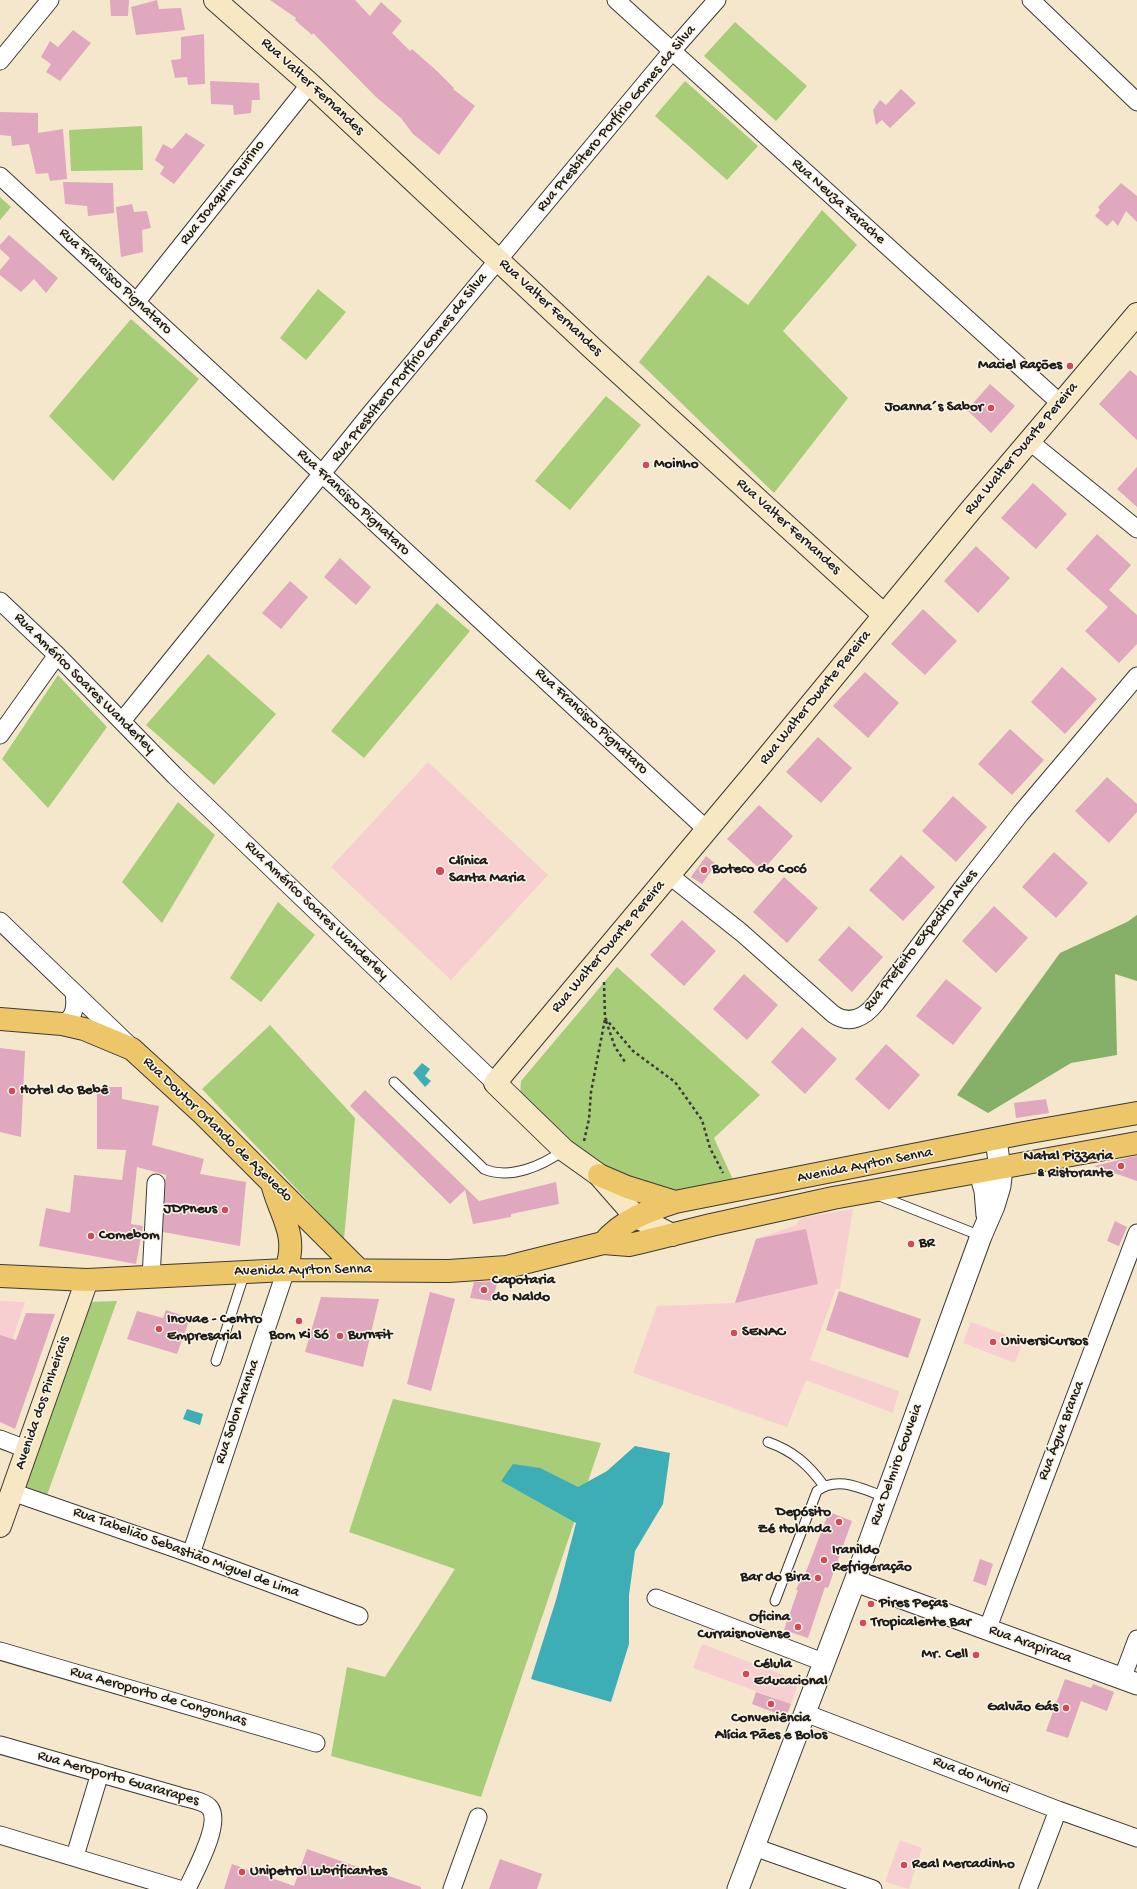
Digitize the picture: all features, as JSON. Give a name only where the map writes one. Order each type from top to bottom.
[{"type":"main road","name":"Rua Valter Fernandes","points":[[216,0],[310,84],[699,447],[884,615]]},
{"type":"main road","name":"Rua Walter Duarte Pereira","points":[[495,1083],[1060,403],[1137,314]]},
{"type":"main road","points":[[0,1019],[62,1024],[84,1029],[132,1049]]},
{"type":"main road","name":"Rua Doutor Orlando de Azevedo","points":[[132,1049],[204,1115],[358,1269]]},
{"type":"main road","name":"Rua Américo Soares Wanderley","points":[[495,1083],[574,1148],[636,1216],[672,1235]]},
{"type":"main road","name":"Avenida Ayrton Senna","points":[[610,1244],[613,1231],[636,1216],[675,1202],[1137,1113]]},
{"type":"main road","name":"Avenida Ayrton Senna","points":[[0,1276],[86,1280],[151,1278],[286,1270],[479,1270],[526,1263],[610,1244],[636,1244],[710,1225],[868,1192],[913,1183],[990,1171],[1137,1143]]},
{"type":"main road","points":[[599,1175],[627,1187],[675,1202]]},
{"type":"main road","points":[[271,1183],[279,1208],[290,1232],[291,1253],[286,1270]]},
{"type":"main road","name":"Avenida dos Pinheirais","points":[[0,1526],[86,1280]]},
{"type":"street","points":[[0,61],[50,0]]},
{"type":"street","name":"Rua Neuza Farache","points":[[616,0],[1060,403]]},
{"type":"street","name":"Rua Presbítero Porfírio Gomes da Silva","points":[[122,721],[499,259],[717,0]]},
{"type":"street","points":[[1031,0],[1137,102]]},
{"type":"street","name":"Rua Joaquim Quirino","points":[[137,301],[310,84]]},
{"type":"street","name":"Rua Francisco Pignataro","points":[[0,176],[137,301],[322,475],[706,829]]},
{"type":"street","points":[[1029,441],[1137,529]]},
{"type":"street","name":"Rua Américo Soares Wanderley","points":[[0,601],[57,655],[176,776],[495,1083]]},
{"type":"street","points":[[0,735],[57,655]]},
{"type":"street","name":"Rua Prefeito Expedito Alves","points":[[669,875],[742,933],[833,1014],[852,1020],[859,1017],[876,1003],[966,883],[1021,813],[1137,676]]},
{"type":"street","name":"Rua Doutor Orlando de Azevedo","points":[[0,921],[132,1049]]},
{"type":"street","points":[[62,1024],[72,1017],[74,1012],[74,993]]},
{"type":"street","name":"Rua Delmiro Gouveia","points":[[738,1889],[855,1581],[984,1228],[986,1191],[996,1139]]},
{"type":"street","points":[[151,1278],[156,1183]]},
{"type":"street","name":"Rua Água Branca","points":[[987,1630],[1137,1233]]},
{"type":"street","name":"Rua Solon Aranha","points":[[191,1554],[286,1270]]},
{"type":"street","points":[[0,1439],[26,1448]]},
{"type":"street","name":"Rua Tabelião Sebastião Miguel de Lima","points":[[12,1492],[191,1554],[359,1616]]},
{"type":"street","name":"Rua Arapiraca","points":[[855,1581],[1130,1682]]},
{"type":"street","points":[[656,1598],[823,1662]]},
{"type":"street","points":[[1130,1682],[1137,1639]]},
{"type":"street","name":"Rua Aeroporto de Congonhas","points":[[0,1652],[316,1743]]},
{"type":"street","name":"Rua do Murici","points":[[805,1713],[1058,1810],[1137,1838]]},
{"type":"street","name":"Rua Aeroporto Guararapes","points":[[0,1745],[100,1773],[207,1806],[210,1809],[214,1819],[212,1833],[187,1889]]},
{"type":"street","points":[[75,1856],[100,1773]]},
{"type":"street","points":[[1028,1889],[1058,1810]]},
{"type":"street","points":[[452,1889],[478,1817]]},
{"type":"street","points":[[0,1834],[179,1889]]},
{"type":"street","points":[[754,1847],[873,1889]]},
{"type":"lane","points":[[394,1082],[484,1169],[494,1173],[528,1169],[547,1162],[574,1148]]},
{"type":"lane","points":[[868,1192],[931,1215],[984,1228]]},
{"type":"lane","points":[[216,1361],[245,1272]]},
{"type":"lane","points":[[768,1442],[791,1451],[800,1458],[824,1486]]},
{"type":"lane","points":[[775,1601],[817,1491],[824,1486],[836,1483],[846,1484],[885,1496]]},
{"type":"path","points":[[574,1148],[584,1133],[589,1119],[591,1092],[605,1018],[604,982]]},
{"type":"path","points":[[605,1018],[615,1047],[624,1062]]},
{"type":"path","points":[[605,1018],[634,1051],[675,1082],[702,1120],[710,1148],[726,1179]]},
{"type":"shaded area","name":"Clínica Santa Maria","points":[[428,762],[548,875],[451,980],[331,867]]},
{"type":"shaded area","name":"SENAC","points":[[853,1209],[840,1289],[836,1289],[810,1360],[899,1391],[893,1413],[806,1380],[787,1427],[633,1373],[657,1306],[735,1303],[756,1239],[796,1225],[801,1218]]},
{"type":"shaded area","points":[[0,1301],[25,1302],[0,1377]]},
{"type":"shaded area","name":"UniversiCursos","points":[[971,1322],[1023,1341],[1015,1363],[963,1343]]},
{"type":"shaded area","name":"Célula Educacional","points":[[702,1644],[799,1681],[791,1704],[693,1668]]},
{"type":"shaded area","name":"Real Mercadinho","points":[[900,1840],[922,1848],[909,1889],[885,1882]]},
{"type":"green space","points":[[735,22],[807,86],[776,121],[704,56]]},
{"type":"green space","points":[[685,81],[758,146],[727,180],[655,116]]},
{"type":"green space","points":[[142,126],[143,170],[71,171],[69,130]]},
{"type":"green space","points":[[0,197],[11,207],[0,220]]},
{"type":"green space","points":[[822,210],[857,245],[783,331],[848,398],[774,493],[639,362],[708,275],[748,305]]},
{"type":"green space","points":[[318,289],[346,312],[306,360],[280,338]]},
{"type":"green space","points":[[131,319],[199,379],[113,481],[49,416]]},
{"type":"green space","points":[[606,396],[641,425],[570,510],[535,481]]},
{"type":"green space","points":[[437,603],[470,631],[364,758],[331,731]]},
{"type":"green space","points":[[208,654],[276,714],[214,785],[146,725]]},
{"type":"green space","points":[[58,675],[107,727],[48,808],[2,759]]},
{"type":"green space","points":[[178,802],[215,835],[162,923],[122,882]]},
{"type":"green space","points":[[278,902],[315,935],[261,1002],[230,978]]},
{"type":"green space","points":[[1137,915],[1137,981],[1115,974],[1117,1055],[1071,1063],[988,1113],[957,1095],[1060,953],[1127,922]]},
{"type":"green space","points":[[617,967],[760,1095],[714,1138],[735,1184],[674,1194],[635,1180],[596,1161],[573,1145],[520,1097],[521,1081]]},
{"type":"green space","points":[[270,1025],[355,1118],[344,1239],[202,1089]]},
{"type":"green space","points":[[117,1301],[47,1495],[22,1485],[86,1302]]},
{"type":"green space","points":[[393,1399],[601,1443],[481,1797],[331,1756],[347,1667],[385,1677],[455,1569],[349,1532]]},
{"type":"water","points":[[422,1063],[430,1069],[425,1076],[431,1081],[425,1087],[413,1073]]},
{"type":"water","points":[[187,1409],[203,1414],[200,1425],[183,1419]]},
{"type":"water","points":[[635,1446],[670,1453],[663,1504],[635,1551],[629,1595],[629,1644],[611,1702],[531,1679],[556,1600],[576,1523],[501,1481],[513,1464],[540,1468],[578,1487],[607,1471]]},
{"type":"building","points":[[110,0],[129,0],[128,16],[111,16]]},
{"type":"building","points":[[157,0],[159,9],[181,8],[185,30],[136,35],[131,7]]},
{"type":"building","points":[[270,0],[355,0],[370,16],[381,2],[402,21],[392,33],[410,51],[412,49],[438,72],[454,88],[453,89],[475,106],[439,155],[413,134],[401,118],[376,97],[313,33],[312,35],[295,20],[296,18]]},
{"type":"building","points":[[73,30],[91,43],[60,81],[46,72],[51,64],[41,57],[50,41],[58,47]]},
{"type":"building","points":[[204,34],[205,84],[188,85],[187,77],[175,78],[171,60],[181,59],[181,37]]},
{"type":"building","points":[[210,81],[259,83],[260,100],[252,100],[251,113],[234,115],[233,105],[211,104]]},
{"type":"building","points":[[901,89],[916,103],[890,128],[882,120],[876,125],[873,110],[880,100],[886,105]]},
{"type":"building","points":[[0,112],[38,113],[38,133],[63,129],[67,179],[50,181],[48,173],[36,174],[29,144],[12,146],[11,136],[0,135]]},
{"type":"building","points":[[186,133],[205,145],[174,184],[160,174],[164,167],[155,160],[163,144],[172,149]]},
{"type":"building","points":[[63,182],[113,183],[114,213],[88,216],[87,206],[65,204]]},
{"type":"building","points":[[1121,183],[1137,196],[1137,222],[1126,211],[1118,226],[1113,220],[1107,226],[1095,216],[1100,210],[1098,207]]},
{"type":"building","points":[[132,204],[134,212],[147,211],[151,228],[142,230],[143,252],[121,257],[116,207]]},
{"type":"building","points":[[9,235],[58,278],[46,293],[34,279],[21,292],[0,275],[0,270],[10,258],[0,249],[0,245]]},
{"type":"building","points":[[1130,370],[1137,376],[1137,440],[1099,404]]},
{"type":"building","name":"Joanna´s Sabor","points":[[990,384],[1015,406],[991,433],[967,410]]},
{"type":"building","points":[[1137,467],[1137,507],[1117,489]]},
{"type":"building","points":[[1033,483],[1067,514],[1036,549],[1001,518]]},
{"type":"building","points":[[1097,534],[1131,565],[1109,590],[1137,615],[1137,644],[1119,663],[1085,631],[1108,607],[1066,569]]},
{"type":"building","points":[[976,546],[1010,578],[978,613],[944,581]]},
{"type":"building","points":[[340,558],[371,587],[356,605],[324,577]]},
{"type":"building","points":[[290,581],[308,597],[281,629],[262,613]]},
{"type":"building","points":[[923,609],[957,641],[925,675],[891,644]]},
{"type":"building","points":[[1062,667],[1097,699],[1065,734],[1031,702]]},
{"type":"building","points":[[865,672],[899,703],[868,738],[833,706]]},
{"type":"building","points":[[1010,729],[1044,760],[1012,795],[978,764]]},
{"type":"building","points":[[818,737],[852,768],[821,803],[786,772]]},
{"type":"building","points":[[1107,777],[1137,804],[1137,812],[1109,843],[1075,811]]},
{"type":"building","points":[[953,796],[987,827],[956,862],[922,831]]},
{"type":"building","points":[[759,805],[793,836],[762,871],[727,839]]},
{"type":"building","points":[[1054,852],[1088,883],[1056,918],[1022,887]]},
{"type":"building","points":[[901,855],[935,887],[903,921],[869,890]]},
{"type":"building","name":"Boteco do Cocó","points":[[706,856],[716,864],[702,884],[691,877]]},
{"type":"building","points":[[784,877],[818,908],[787,943],[753,912]]},
{"type":"building","points":[[994,906],[1028,938],[996,973],[962,941]]},
{"type":"building","points":[[682,920],[716,951],[684,986],[650,955]]},
{"type":"building","points":[[849,926],[883,957],[852,992],[818,960]]},
{"type":"building","points":[[744,974],[778,1005],[747,1040],[713,1009]]},
{"type":"building","points":[[946,979],[982,1008],[953,1045],[916,1016]]},
{"type":"building","points":[[802,1027],[837,1059],[805,1094],[771,1062]]},
{"type":"building","points":[[886,1044],[920,1075],[889,1110],[855,1079]]},
{"type":"building","name":"Hotel do Bebê","points":[[0,1048],[25,1051],[21,1137],[0,1132]]},
{"type":"building","points":[[97,1087],[122,1087],[122,1099],[159,1106],[152,1145],[204,1159],[200,1174],[246,1182],[240,1246],[163,1232],[166,1175],[137,1167],[131,1224],[143,1226],[136,1264],[39,1246],[46,1208],[70,1213],[74,1175],[122,1180],[126,1150],[97,1149]]},
{"type":"building","points":[[365,1090],[479,1201],[556,1182],[559,1204],[511,1214],[511,1217],[473,1224],[465,1190],[450,1204],[350,1106]]},
{"type":"building","points":[[1046,1099],[1049,1113],[1016,1118],[1014,1103]]},
{"type":"building","name":"Natal Pizzaria & Ristorante","points":[[1137,1156],[1137,1181],[1094,1166],[1131,1157]]},
{"type":"building","points":[[1115,1221],[1127,1227],[1119,1246],[1107,1241]]},
{"type":"building","points":[[806,1229],[818,1284],[735,1303],[756,1239]]},
{"type":"building","name":"Capotaria do Naldo","points":[[498,1281],[492,1301],[470,1298],[474,1282]]},
{"type":"building","points":[[839,1291],[921,1319],[908,1358],[826,1330]]},
{"type":"building","points":[[430,1292],[455,1299],[431,1391],[407,1384]]},
{"type":"building","name":"BurnFit","points":[[321,1297],[379,1299],[363,1367],[305,1352]]},
{"type":"building","name":"Inovae - Centro Empresarial","points":[[166,1310],[190,1318],[177,1354],[127,1339],[137,1311],[163,1318]]},
{"type":"building","points":[[26,1313],[55,1314],[15,1429],[0,1422],[0,1335],[16,1340]]},
{"type":"building","points":[[829,1512],[852,1521],[828,1588],[825,1587],[808,1638],[784,1630],[798,1590],[796,1590],[801,1578],[803,1579]]},
{"type":"building","points":[[980,1559],[993,1564],[986,1586],[973,1581]]},
{"type":"building","name":"Galvão Gás","points":[[1065,1679],[1091,1688],[1093,1684],[1114,1692],[1107,1711],[1081,1701],[1068,1738],[1046,1731]]},
{"type":"building","name":"Conveniência Alícia Pães e Bolos","points":[[756,1692],[791,1704],[786,1717],[752,1704]]},
{"type":"building","points":[[307,1849],[377,1874],[377,1872],[421,1887],[421,1889],[224,1889],[232,1864],[294,1886]]},
{"type":"building","points":[[500,1859],[542,1874],[537,1889],[489,1889]]},
{"type":"place","name":"Maciel Rações","points":[[1070,366]]},
{"type":"place","name":"Joanna´s Sabor","points":[[991,408]]},
{"type":"place","name":"Moinho","points":[[646,465]]},
{"type":"place","name":"Boteco do Cocó","points":[[704,870]]},
{"type":"place","name":"Clínica Santa Maria","points":[[440,871]]},
{"type":"place","name":"Hotel do Bebê","points":[[12,1091]]},
{"type":"place","name":"Natal Pizzaria & Ristorante","points":[[1121,1166]]},
{"type":"place","name":"JDPneus","points":[[225,1210]]},
{"type":"place","name":"Comebom","points":[[91,1236]]},
{"type":"place","name":"BR","points":[[911,1244]]},
{"type":"place","name":"Capotaria do Naldo","points":[[484,1290]]},
{"type":"place","name":"Bom Ki Só","points":[[299,1321]]},
{"type":"place","name":"Inovae - Centro Empresarial","points":[[159,1329]]},
{"type":"place","name":"SENAC","points":[[734,1333]]},
{"type":"place","name":"BurnFit","points":[[340,1336]]},
{"type":"place","name":"UniversiCursos","points":[[993,1342]]},
{"type":"place","name":"Depósito Zé Holanda","points":[[839,1522]]},
{"type":"place","name":"Iranildo Refrigeração","points":[[824,1560]]},
{"type":"place","name":"Bar do Bira","points":[[818,1578]]},
{"type":"place","name":"Pires Peças","points":[[871,1604]]},
{"type":"place","name":"Tropicalente Bar","points":[[863,1623]]},
{"type":"place","name":"Oficina Curraisnovense","points":[[798,1627]]},
{"type":"place","name":"Mr. Cell","points":[[976,1655]]},
{"type":"place","name":"Célula Educacional","points":[[746,1674]]},
{"type":"place","name":"Conveniência Alícia Pães e Bolos","points":[[771,1704]]},
{"type":"place","name":"Galvão Gás","points":[[1066,1708]]},
{"type":"place","name":"Real Mercadinho","points":[[904,1865]]},
{"type":"place","name":"Unipetrol Lubrificantes","points":[[242,1872]]}]
